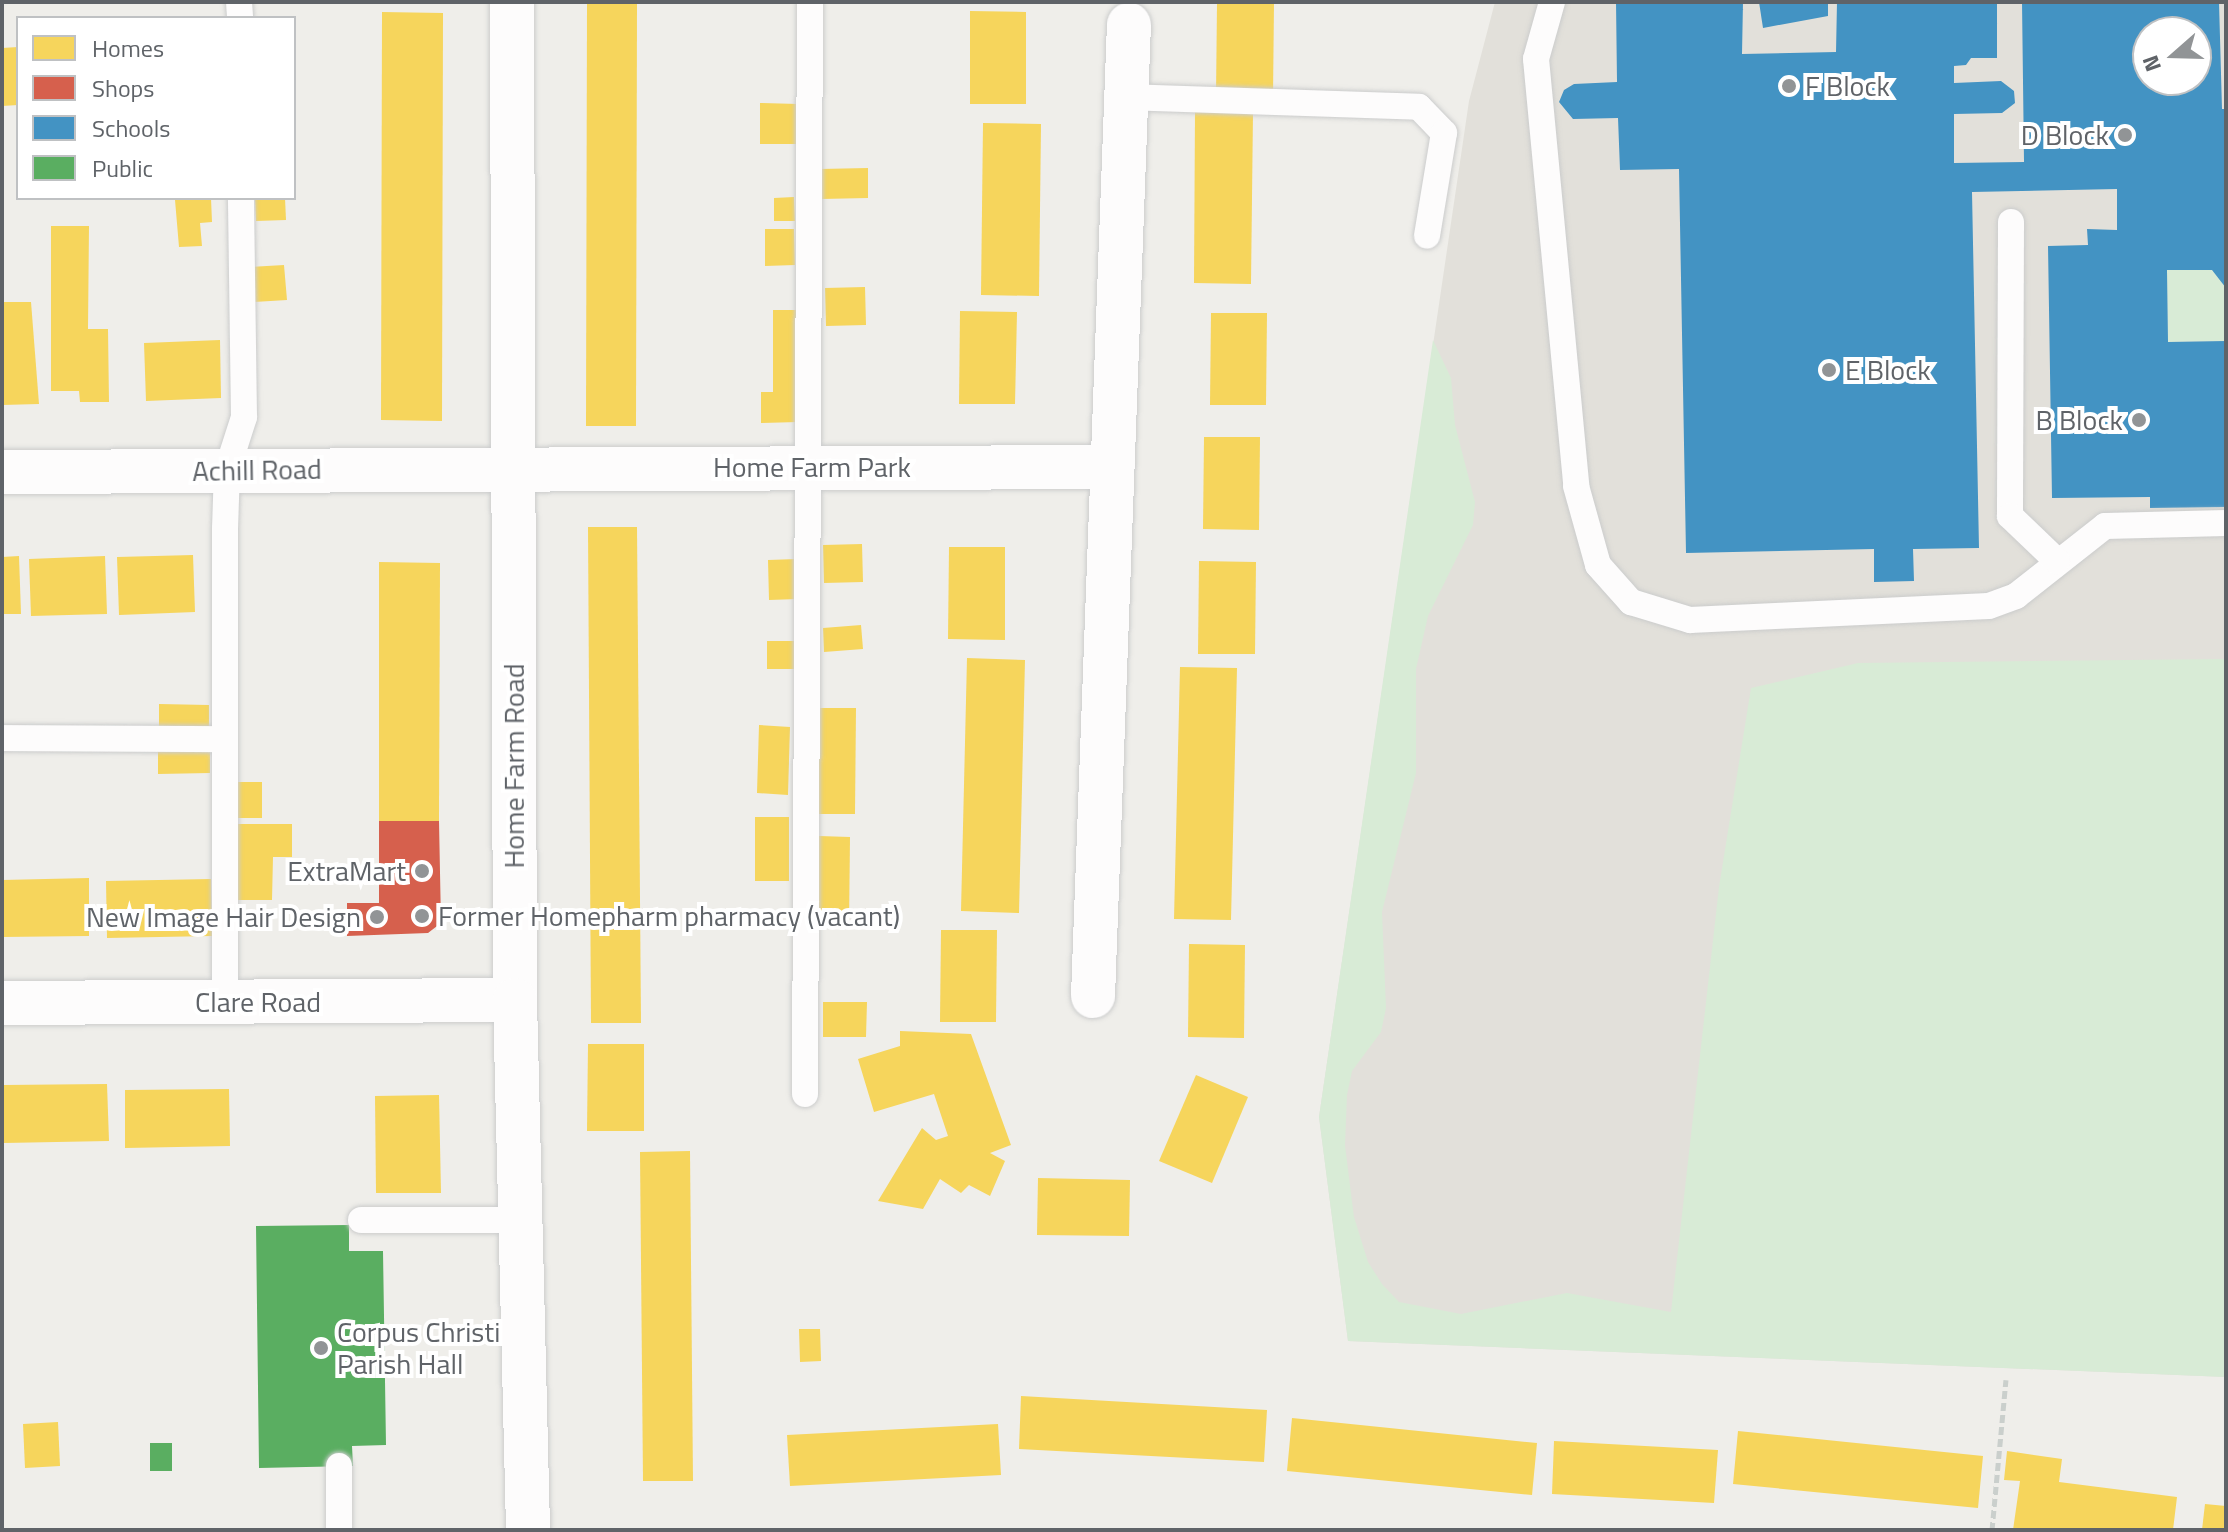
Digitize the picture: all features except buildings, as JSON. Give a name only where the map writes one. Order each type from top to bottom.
[{"type":"street","name":"Home Farm Road","points":[[512,2],[515,1000],[528,1530]]},
{"type":"street","points":[[1093,996],[1129,25]]},
{"type":"street","name":"Home Farm Park","points":[[513,468],[1111,467]]},
{"type":"street","name":"Achill Road","points":[[2,472],[513,468]]},
{"type":"street","name":"Clare Road","points":[[2,1003],[515,1000]]},
{"type":"lane","points":[[805,1094],[811,467],[810,2]]},
{"type":"lane","points":[[1552,2],[1536,59],[1546,203],[1576,486],[1585,531],[1612,586],[1653,613],[1690,620],[1989,606],[2016,596],[2105,526],[2226,523]]},
{"type":"lane","points":[[1124,97],[1419,107],[1444,133],[1427,236]]},
{"type":"lane","points":[[225,1002],[227,470],[244,417],[241,200]]},
{"type":"lane","points":[[2011,222],[2010,516],[2057,561]]},
{"type":"lane","points":[[2,738],[225,739]]},
{"type":"lane","points":[[361,1220],[521,1220]]},
{"type":"lane","points":[[339,1466],[339,1530]]},
{"type":"path","points":[[1992,1530],[2006,1380]]},
{"type":"shaded area","points":[[1495,2],[2226,2],[2226,1377],[1348,1341],[1319,1117],[1469,101]]},
{"type":"green space","points":[[2167,270],[2212,270],[2226,287],[2226,341],[2168,342]]},
{"type":"green space","points":[[1433,340],[1451,378],[1455,425],[1475,502],[1473,525],[1428,616],[1416,669],[1416,773],[1382,912],[1386,1008],[1381,1032],[1352,1071],[1347,1095],[1345,1145],[1354,1217],[1368,1262],[1382,1284],[1399,1302],[1461,1314],[1567,1293],[1671,1312],[1719,887],[1751,688],[1858,663],[2226,659],[2226,1377],[1348,1341],[1319,1117]]},
{"type":"place","name":"F Block","points":[[1789,86]]},
{"type":"place","name":"D Block","points":[[2125,135]]},
{"type":"place","name":"E Block","points":[[1829,370]]},
{"type":"place","name":"B Block","points":[[2139,420]]},
{"type":"place","name":"ExtraMart","points":[[422,871]]},
{"type":"place","name":"Former Homepharm pharmacy (vacant)","points":[[422,916]]},
{"type":"place","name":"New Image Hair Design","points":[[377,917]]},
{"type":"place","name":"Corpus Christi Parish Hall","points":[[321,1348]]}]
